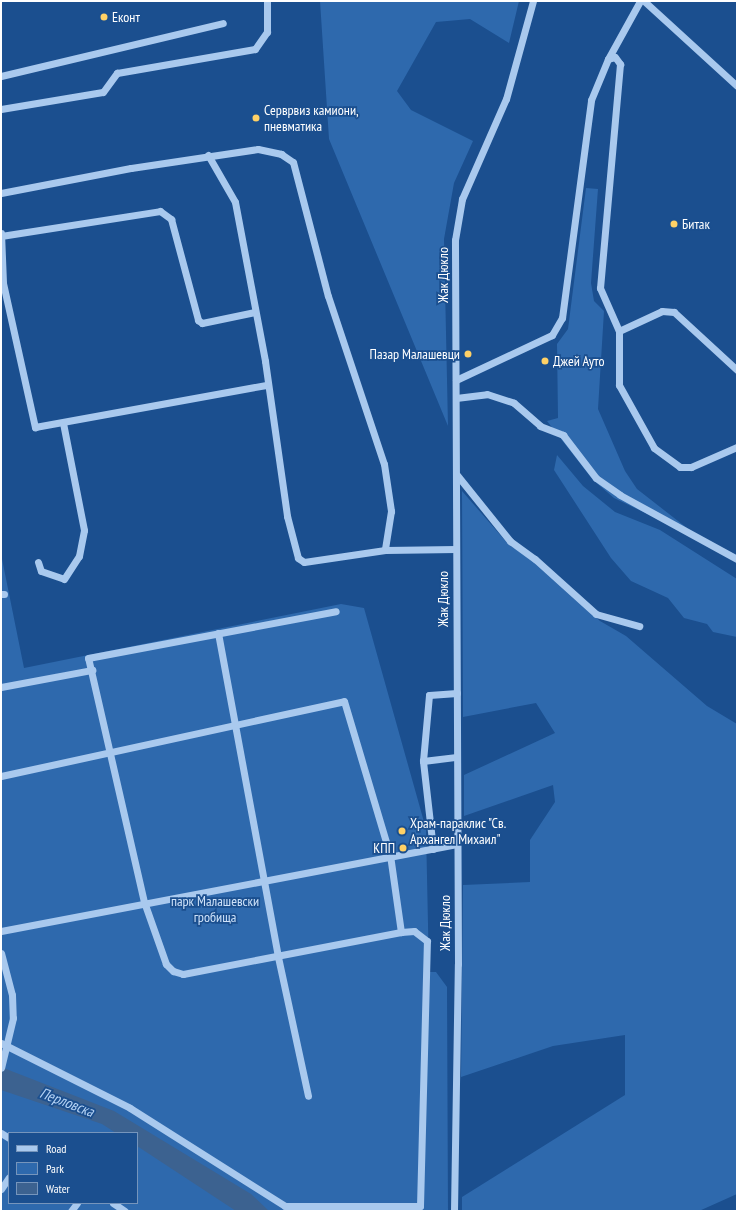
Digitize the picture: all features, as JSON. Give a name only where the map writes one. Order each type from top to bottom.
[{"type":"street","points":[[1,109],[103,92],[117,73],[254,49],[267,32],[267,1]]},
{"type":"street","name":"Жак Дюкло","points":[[454,1211],[458,844],[455,240],[462,199],[506,99],[533,1]]},
{"type":"street","points":[[456,380],[552,335],[562,318],[591,100],[608,59],[640,1]]},
{"type":"street","points":[[644,1],[737,86]]},
{"type":"street","points":[[1,76],[223,23]]},
{"type":"street","points":[[608,59],[615,57],[620,64],[600,288],[619,331],[619,385],[654,448],[686,469],[737,447]]},
{"type":"street","points":[[1,193],[208,155],[258,149],[281,154],[293,162],[328,296],[384,464],[391,511],[385,550]]},
{"type":"street","points":[[208,155],[235,202],[255,312],[287,516],[298,558],[304,562],[385,550],[456,549]]},
{"type":"street","points":[[255,312],[202,323],[198,320],[171,219],[160,211],[1,234],[3,283],[33,425],[39,429],[63,423],[266,385]]},
{"type":"street","points":[[619,331],[662,312],[674,312],[737,370]]},
{"type":"street","points":[[456,398],[487,394],[514,403],[540,426],[563,435],[596,478],[620,495],[737,559]]},
{"type":"street","points":[[38,562],[40,571],[64,579],[79,556],[84,530],[63,423]]},
{"type":"street","points":[[456,475],[510,541],[535,559],[596,614],[639,626]]},
{"type":"street","points":[[1,1043],[130,1108],[295,1209],[420,1206],[427,941],[414,931],[401,932],[278,957],[183,974],[173,971],[166,964],[144,902],[92,670],[88,658],[336,611]]},
{"type":"street","points":[[218,633],[266,881],[278,957],[308,1096]]},
{"type":"street","points":[[1,687],[92,670]]},
{"type":"street","points":[[433,849],[423,761],[429,695],[457,693]]},
{"type":"street","points":[[1,776],[344,701],[390,854],[401,932]]},
{"type":"street","points":[[423,761],[457,756]]},
{"type":"street","points":[[1,930],[144,902],[266,881],[390,854],[433,849],[458,844]]},
{"type":"street","points":[[1,953],[12,995],[8,1046],[2,1065]]},
{"type":"street","points":[[1,1189],[8,1178]]},
{"type":"street","points":[[114,1204],[125,1211]]},
{"type":"green space","points":[[320,1],[519,1],[509,43],[470,19],[436,22],[397,91],[411,110],[473,141],[454,183],[444,239],[448,426],[329,139]]},
{"type":"green space","points":[[586,188],[598,189],[591,283],[594,301],[604,311],[598,409],[625,471],[637,489],[687,528],[683,531],[614,498],[593,480],[547,421],[558,418],[557,344],[568,329]]},
{"type":"green space","points":[[557,455],[583,486],[615,512],[660,530],[737,579],[737,637],[713,632],[707,624],[684,618],[668,598],[631,581],[611,558],[554,470]]},
{"type":"green space","points":[[462,491],[509,545],[535,561],[600,621],[626,636],[707,706],[737,724],[737,1194],[699,1211],[462,1211],[462,1197],[625,1095],[625,1035],[553,1046],[461,1077],[463,885],[530,882],[530,840],[555,802],[553,785],[464,816],[464,775],[555,733],[536,703],[463,717]]},
{"type":"green space","name":"парк Малашевски гробища","points":[[1,554],[24,668],[341,604],[364,608],[426,829],[429,972],[436,972],[447,987],[448,1211],[1,1211]]},
{"type":"water","name":"Перловска","points":[[1,1067],[114,1111],[251,1194],[269,1211],[236,1211],[138,1147],[138,1132],[114,1132],[102,1124],[1,1090]]},
{"type":"place","name":"Еконт","points":[[104,17]]},
{"type":"place","name":"Серврвиз камиони, пневматика","points":[[256,118]]},
{"type":"place","name":"Битак","points":[[674,224]]},
{"type":"place","name":"Пазар Малашевци","points":[[468,354]]},
{"type":"place","name":"Джей Ауто","points":[[545,361]]},
{"type":"place","name":"Храм-параклис \"Св. Архангел Михаил\"","points":[[402,831]]},
{"type":"place","name":"КПП","points":[[403,848]]}]
